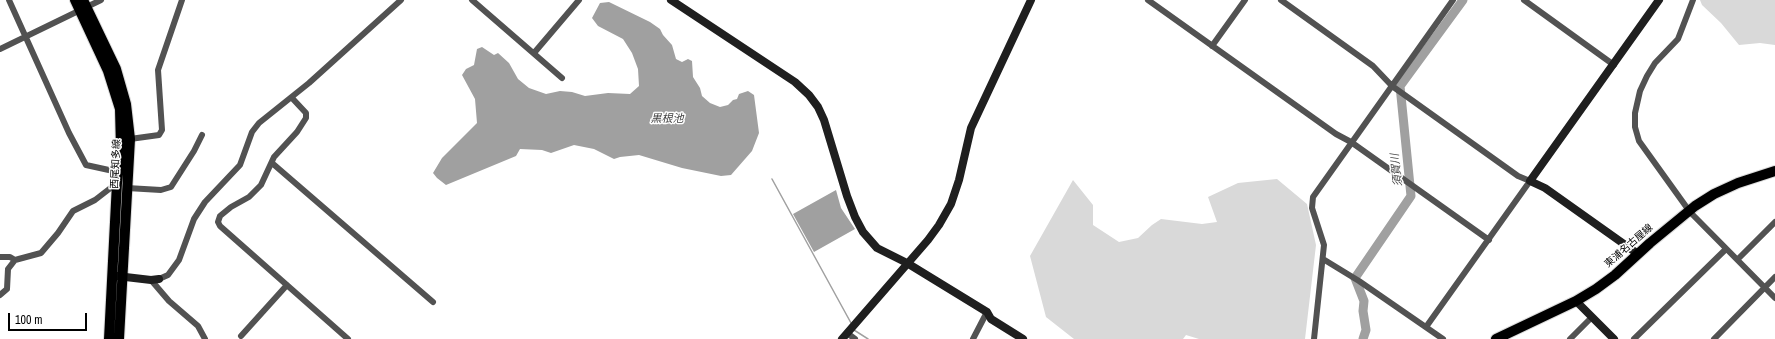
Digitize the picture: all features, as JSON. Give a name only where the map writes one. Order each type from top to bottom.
[{"type":"main road","name":"西尾知多線","points":[[75,0],[83,6],[116,69],[126,104],[130,139],[127,188],[109,339]]},
{"type":"main road","name":"西尾知多線","points":[[83,6],[108,71],[120,109],[121,149],[117,183],[119,339]]},
{"type":"main road","name":"東浦名古屋線","points":[[1496,339],[1576,301],[1615,275],[1638,254],[1714,194],[1738,183],[1775,171]]},
{"type":"street","points":[[9,0],[69,133],[86,165],[118,172]]},
{"type":"street","points":[[0,49],[83,6],[101,0]]},
{"type":"street","points":[[130,139],[159,135],[162,130],[158,70],[182,0]]},
{"type":"street","points":[[117,276],[155,280],[168,275],[180,260],[194,219],[205,202],[240,164],[252,132],[259,123],[292,98],[401,0]]},
{"type":"street","points":[[472,0],[562,78]]},
{"type":"street","points":[[534,53],[579,0]]},
{"type":"street","points":[[671,0],[795,82],[818,107],[824,120],[847,196],[863,232],[877,248],[907,263],[987,312],[991,319],[1023,339]]},
{"type":"street","points":[[855,339],[848,331],[928,240],[950,204],[959,180],[971,128],[1031,0]]},
{"type":"street","points":[[1148,0],[1336,134],[1352,142],[1489,240]]},
{"type":"street","points":[[1212,46],[1245,0]]},
{"type":"street","points":[[1281,0],[1373,66],[1392,86],[1518,176],[1545,188],[1638,254]]},
{"type":"street","points":[[1314,339],[1324,245],[1312,208],[1312,197],[1453,0]]},
{"type":"street","points":[[1524,0],[1614,65]]},
{"type":"street","points":[[1426,327],[1660,0]]},
{"type":"street","points":[[1693,0],[1678,39],[1655,63],[1647,76],[1640,92],[1635,113],[1634,127],[1639,141],[1690,212],[1775,298]]},
{"type":"street","points":[[292,98],[306,113],[306,118],[297,132],[274,157],[261,185],[249,196],[220,216],[218,222],[220,226],[348,339]]},
{"type":"street","points":[[127,188],[161,190],[171,187],[202,135]]},
{"type":"street","points":[[272,163],[433,302]]},
{"type":"street","points":[[0,295],[7,289],[8,270],[16,260],[41,253],[58,233],[73,211],[95,200],[117,183]]},
{"type":"street","points":[[1738,260],[1775,222]]},
{"type":"street","points":[[1634,339],[1726,249]]},
{"type":"street","points":[[0,257],[10,257],[16,260]]},
{"type":"street","points":[[1323,259],[1359,281],[1442,339]]},
{"type":"street","points":[[1714,339],[1775,277]]},
{"type":"street","points":[[155,280],[169,301],[198,326],[205,339]]},
{"type":"street","points":[[241,336],[286,285]]},
{"type":"street","points":[[1576,301],[1614,339]]},
{"type":"street","points":[[973,339],[987,312]]},
{"type":"street","points":[[1570,339],[1592,317]]},
{"type":"shaded area","points":[[1700,0],[1775,0],[1775,45],[1760,43],[1739,45],[1721,23],[1702,5]]},
{"type":"shaded area","points":[[1277,179],[1307,204],[1316,245],[1305,339],[1199,339],[1186,335],[1183,339],[1074,339],[1046,317],[1030,256],[1073,180],[1093,205],[1093,225],[1119,242],[1138,238],[1161,219],[1202,224],[1217,222],[1208,197],[1238,183]]},
{"type":"water","name":"黒根池","points":[[609,2],[650,22],[660,29],[672,45],[676,59],[682,62],[688,59],[692,61],[693,77],[700,88],[702,96],[710,103],[720,107],[728,105],[733,100],[737,99],[739,94],[748,91],[754,95],[759,133],[752,151],[731,175],[721,176],[682,168],[639,155],[614,159],[594,149],[574,145],[551,153],[542,150],[520,149],[516,156],[446,185],[437,178],[433,173],[442,158],[477,123],[475,99],[462,75],[466,69],[474,65],[477,49],[482,47],[494,55],[498,53],[509,63],[518,79],[529,88],[546,94],[560,91],[572,92],[585,96],[608,93],[630,94],[639,86],[638,69],[632,53],[623,39],[598,26],[592,18],[600,3]]},
{"type":"water","points":[[836,190],[841,208],[855,229],[814,252],[793,214]]},
{"type":"waterway","name":"須賀川","points":[[1363,339],[1366,330],[1363,311],[1364,301],[1355,278],[1411,196],[1400,86],[1463,0]]},
{"type":"waterway","points":[[772,179],[851,323]]},
{"type":"waterway","points":[[854,330],[868,339]]}]
